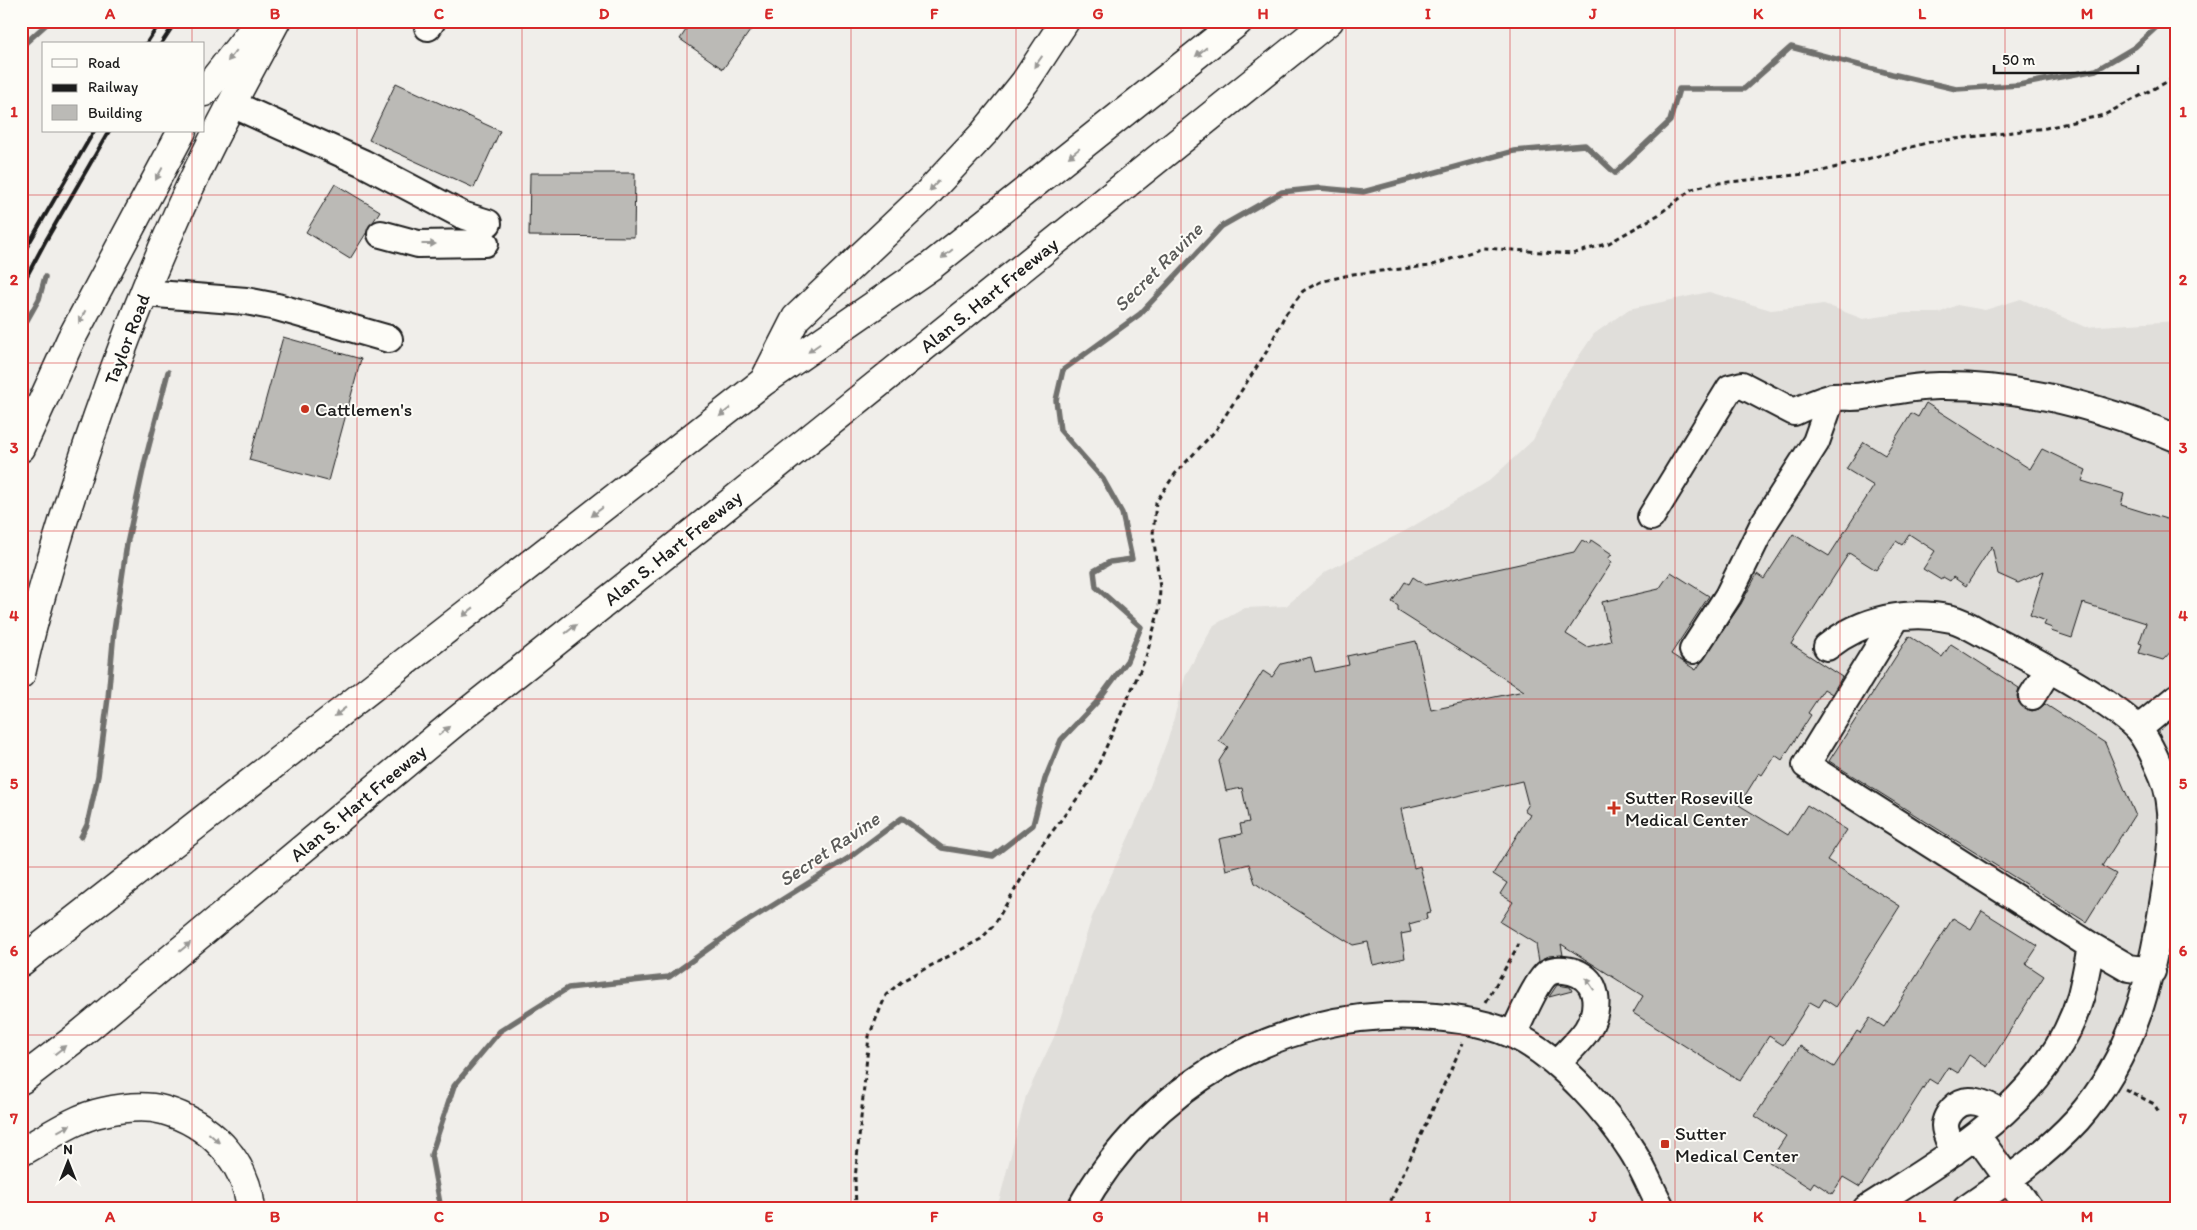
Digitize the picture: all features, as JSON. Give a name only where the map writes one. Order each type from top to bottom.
[{"type":"main road","points":[[205,91],[260,21]]},
{"type":"main road","name":"Taylor Road","points":[[21,674],[50,564],[117,360],[172,226],[232,104],[276,21]]},
{"type":"main road","points":[[763,382],[796,318],[926,195],[984,133],[1025,82],[1065,21]]},
{"type":"main road","points":[[21,962],[763,382],[931,266],[1239,21]]},
{"type":"main road","name":"Alan S. Hart Freeway","points":[[21,1080],[84,1030],[455,722],[713,517],[1329,21]]},
{"type":"main road","points":[[21,448],[75,331],[181,132]]},
{"type":"main road","points":[[21,1152],[78,1121],[102,1112],[134,1108],[162,1110],[185,1118],[205,1130],[222,1145],[235,1160],[250,1199],[251,1209]]},
{"type":"street","points":[[232,104],[363,163],[462,215],[487,233],[418,244],[381,234]]},
{"type":"street","points":[[144,293],[246,301],[389,339]]},
{"type":"street","points":[[1651,517],[1730,388],[1742,385],[1794,412],[1832,397],[1858,397],[1909,388],[1939,386],[1972,387],[2038,396],[2080,405],[2114,414],[2176,438]]},
{"type":"street","points":[[1693,650],[1728,596],[1764,523],[1816,442],[1832,397]]},
{"type":"street","points":[[1827,647],[1838,638],[1876,620],[1912,615],[1953,620],[2087,690],[2138,729],[2164,778],[2172,835],[2173,861],[2152,971],[2128,1040],[2107,1079],[2076,1120],[2040,1154],[2008,1180],[1966,1209]]},
{"type":"street","points":[[1897,617],[1806,765],[1848,782],[1950,846],[2091,946],[2129,968],[2152,971]]},
{"type":"street","points":[[2032,696],[2049,669]]},
{"type":"street","points":[[2138,729],[2176,698]]},
{"type":"street","points":[[1866,1209],[1977,1136],[2025,1090],[2057,1048],[2081,996],[2091,946]]},
{"type":"street","points":[[1513,1035],[1540,981],[1549,972],[1574,971],[1592,984],[1596,996],[1595,1011],[1587,1029],[1556,1064]]},
{"type":"street","points":[[1080,1209],[1094,1183],[1111,1160],[1150,1117],[1195,1082],[1225,1062],[1252,1049],[1303,1030],[1340,1020],[1395,1015],[1441,1017],[1475,1022],[1513,1035],[1527,1042],[1556,1064],[1587,1094],[1630,1148],[1662,1209]]},
{"type":"street","points":[[1954,1152],[1945,1127],[1948,1114],[1955,1106],[1963,1102],[1983,1102],[2002,1113]]},
{"type":"street","points":[[1977,1136],[2030,1209]]},
{"type":"path","points":[[856,1209],[855,1180],[869,1036],[886,995],[902,981],[981,939],[994,925],[1039,849],[1092,779],[1146,657],[1159,610],[1160,588],[1154,534],[1156,502],[1174,474],[1216,430],[1267,351],[1285,315],[1304,292],[1320,282],[1353,274],[1430,266],[1483,248],[1572,254],[1609,243],[1658,215],[1692,189],[1701,186],[1815,172],[1930,142],[2046,128],[2104,115],[2176,77]]},
{"type":"path","points":[[1387,1209],[1458,1053],[1519,944]]},
{"type":"path","points":[[2107,1079],[2154,1104],[2160,1114]]},
{"type":"shaded area","points":[[1709,292],[1771,310],[1824,304],[1863,319],[1905,313],[1939,313],[1957,305],[1985,310],[2021,299],[2085,327],[2176,321],[2176,1209],[997,1209],[1026,1096],[1055,1035],[1092,917],[1141,810],[1169,736],[1186,674],[1214,625],[1245,608],[1286,606],[1327,571],[1405,531],[1489,481],[1533,440],[1562,381],[1594,334],[1629,309]]},
{"type":"building","points":[[692,21],[757,21],[723,69],[680,39]]},
{"type":"building","points":[[396,83],[500,131],[474,188],[369,140]]},
{"type":"building","points":[[530,173],[635,173],[634,237],[529,236]]},
{"type":"building","points":[[335,184],[380,211],[350,259],[306,232]]},
{"type":"building","name":"Cattlemen's","points":[[283,337],[361,359],[328,481],[249,460]]},
{"type":"building","points":[[1926,403],[2030,469],[2042,449],[2086,470],[2082,481],[2124,494],[2121,505],[2176,522],[2176,646],[2163,660],[2139,653],[2142,644],[2139,643],[2146,623],[2083,603],[2072,638],[2051,631],[2052,628],[2044,625],[2046,621],[2030,615],[2044,571],[2018,583],[1998,574],[1992,546],[1966,586],[1953,577],[1950,581],[1943,577],[1941,580],[1923,569],[1935,551],[1909,534],[1902,545],[1896,541],[1876,570],[1849,553],[1791,644],[1842,677],[1832,694],[1824,689],[1808,713],[1811,715],[1782,760],[1775,755],[1762,775],[1759,773],[1739,805],[1788,835],[1807,805],[1847,830],[1827,860],[1900,906],[1836,1007],[1824,999],[1819,1007],[1810,1002],[1783,1045],[1769,1036],[1740,1081],[1633,1013],[1643,996],[1561,944],[1563,955],[1549,956],[1539,961],[1536,944],[1500,922],[1513,902],[1500,894],[1507,883],[1493,874],[1530,814],[1524,810],[1528,804],[1522,781],[1401,809],[1414,868],[1420,866],[1431,912],[1426,913],[1427,919],[1409,924],[1411,932],[1401,934],[1405,958],[1373,965],[1368,942],[1353,945],[1265,890],[1255,883],[1249,864],[1226,870],[1219,839],[1242,834],[1240,824],[1249,822],[1242,788],[1226,791],[1219,761],[1228,747],[1219,741],[1263,671],[1272,677],[1281,664],[1311,657],[1315,672],[1349,665],[1347,656],[1416,641],[1431,710],[1524,691],[1398,611],[1398,606],[1392,602],[1405,582],[1409,584],[1413,577],[1425,585],[1574,552],[1582,540],[1589,544],[1591,540],[1612,554],[1608,559],[1612,562],[1566,634],[1587,647],[1611,641],[1602,602],[1659,589],[1671,572],[1709,596],[1671,654],[1696,670],[1741,604],[1757,574],[1764,579],[1793,534],[1829,556],[1874,486],[1846,469],[1864,442],[1885,455],[1911,413],[1918,417]]},
{"type":"building","points":[[1909,636],[1942,657],[1951,644],[2019,688],[2017,696],[2019,703],[2024,708],[2032,711],[2039,709],[2045,704],[2105,743],[2135,814],[2102,866],[2116,874],[2086,922],[1829,761]]},
{"type":"building","points":[[1982,911],[2038,946],[2026,964],[2044,976],[1987,1067],[1969,1055],[1958,1073],[1948,1067],[1937,1084],[1929,1079],[1860,1187],[1843,1177],[1832,1194],[1814,1182],[1810,1188],[1769,1162],[1786,1136],[1755,1116],[1800,1046],[1834,1067],[1857,1031],[1860,1033],[1870,1018],[1884,1027],[1953,918],[1971,929]]},
{"type":"building","points":[[1557,985],[1570,987],[1572,991],[1549,997]]},
{"type":"waterway","points":[[21,47],[50,21]]},
{"type":"waterway","name":"Secret Ravine","points":[[441,1209],[431,1155],[454,1086],[500,1031],[568,988],[669,977],[740,926],[850,857],[902,818],[942,848],[993,856],[1033,825],[1045,779],[1061,740],[1096,703],[1127,661],[1141,627],[1096,587],[1094,571],[1110,562],[1132,559],[1122,513],[1103,479],[1060,430],[1056,400],[1063,370],[1140,314],[1222,226],[1282,192],[1320,188],[1363,192],[1514,151],[1585,145],[1615,173],[1670,121],[1679,89],[1744,89],[1791,47],[1956,89],[2019,85],[2096,70],[2135,47],[2163,21]]},
{"type":"waterway","points":[[21,331],[39,299],[45,277]]},
{"type":"waterway","points":[[81,837],[87,825],[98,776],[114,631],[127,544],[145,461],[168,372]]},
{"type":"railway","points":[[147,42],[161,21]]},
{"type":"railway","points":[[162,42],[176,21]]},
{"type":"railway","points":[[21,257],[93,132]]},
{"type":"railway","points":[[21,287],[108,132]]},
{"type":"place","name":"Cattlemen's","points":[[305,409]]},
{"type":"place","name":"Sutter Roseville Medical Center","points":[[1614,808]]},
{"type":"place","name":"Sutter Medical Center","points":[[1665,1144]]}]
